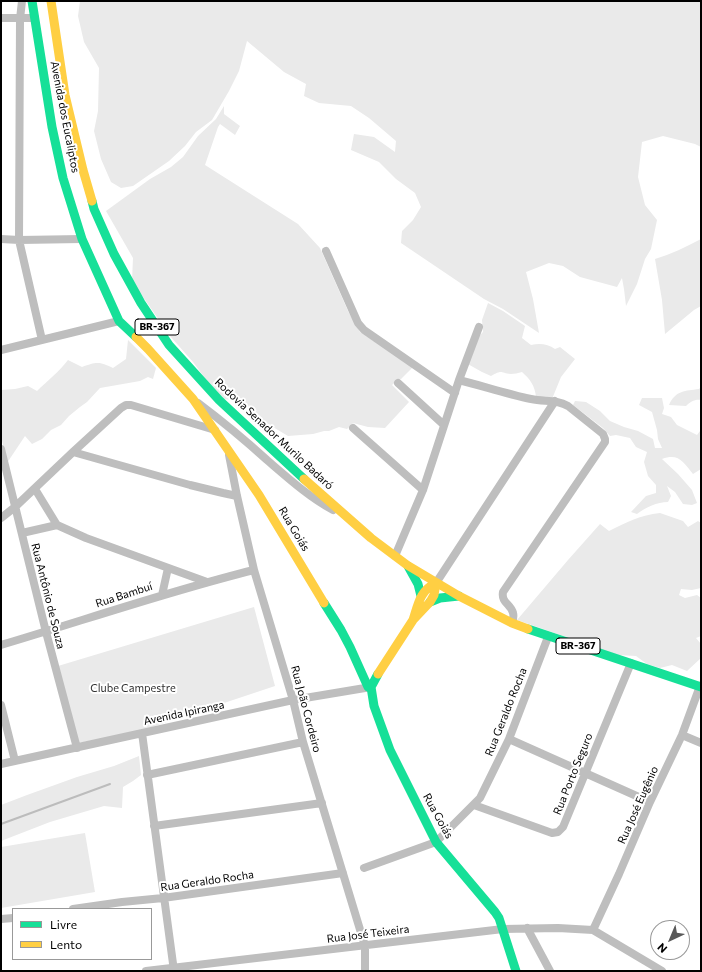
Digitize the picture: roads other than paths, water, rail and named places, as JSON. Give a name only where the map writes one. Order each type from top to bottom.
[{"type":"street","points":[[22,1],[20,18],[19,240],[42,340]]},
{"type":"street","name":"Avenida dos Eucaliptos","points":[[32,1],[52,127],[64,178],[82,239],[119,321],[148,349],[193,399],[228,451]]},
{"type":"street","name":"Rodovia Senador Murilo Badaró","points":[[51,1],[65,95],[82,170],[94,208],[111,248],[141,303],[169,344],[218,400],[371,538],[407,564],[459,596],[512,623],[548,637],[631,663],[700,687]]},
{"type":"street","points":[[1,18],[35,18]]},
{"type":"street","points":[[1,239],[82,239]]},
{"type":"street","points":[[326,251],[358,323],[364,330],[455,393]]},
{"type":"street","points":[[1,350],[119,321]]},
{"type":"street","points":[[395,556],[423,490],[459,380],[479,327]]},
{"type":"street","points":[[459,380],[531,399],[562,402],[603,434],[605,439],[605,442],[503,592],[503,599],[513,613],[512,623]]},
{"type":"street","points":[[398,383],[444,425]]},
{"type":"street","points":[[193,399],[221,420],[306,492],[327,507],[345,516]]},
{"type":"street","points":[[371,686],[413,620],[430,602],[434,595],[436,582],[555,401]]},
{"type":"street","points":[[1,518],[35,489],[73,452],[126,405],[131,405],[215,430]]},
{"type":"street","points":[[353,428],[423,490]]},
{"type":"street","name":"Rua Antônio de Souza","points":[[1,449],[46,632],[77,748]]},
{"type":"street","name":"Rua João Cordeiro","points":[[228,451],[254,570],[293,700],[303,742],[365,946],[365,971]]},
{"type":"street","name":"Rua Goiás","points":[[228,451],[259,495],[341,630],[371,686],[374,706],[390,750],[436,842],[499,918],[516,971]]},
{"type":"street","points":[[73,452],[222,494],[237,496]]},
{"type":"street","points":[[35,489],[57,525],[86,538],[207,582]]},
{"type":"street","points":[[22,533],[57,525]]},
{"type":"street","points":[[407,564],[418,584],[421,596]]},
{"type":"street","points":[[162,595],[168,568]]},
{"type":"street","name":"Rua Bambuí","points":[[1,645],[162,595],[254,570]]},
{"type":"street","points":[[413,620],[421,596],[427,587],[436,582]]},
{"type":"street","points":[[430,602],[440,598],[459,596]]},
{"type":"street","name":"Rua Geraldo Rocha","points":[[364,868],[436,842],[480,798],[509,739],[548,637]]},
{"type":"street","name":"Rua Porto Seguro","points":[[474,805],[552,833],[558,832],[563,827],[631,663]]},
{"type":"street","name":"Avenida Ipiranga","points":[[1,764],[293,700],[371,686]]},
{"type":"street","name":"Rua José Eugênio","points":[[593,930],[650,802],[682,735],[700,687]]},
{"type":"street","points":[[1,705],[15,761]]},
{"type":"street","points":[[142,734],[163,898],[174,969]]},
{"type":"street","points":[[682,735],[701,743]]},
{"type":"street","points":[[509,739],[650,802]]},
{"type":"street","points":[[147,775],[303,742]]},
{"type":"street","points":[[154,826],[322,803]]},
{"type":"street","name":"Rua Geraldo Rocha","points":[[80,908],[343,874]]},
{"type":"street","points":[[1,919],[12,918]]},
{"type":"street","points":[[527,928],[550,971]]},
{"type":"street","name":"Rua José Teixeira","points":[[146,971],[174,969],[502,929],[558,928],[593,930]]},
{"type":"street","points":[[593,930],[662,971]]},
{"type":"waterway","points":[[1,824],[110,784]]},
{"type":"park label","name":"Clube Campestre","points":[[133,688]]}]
